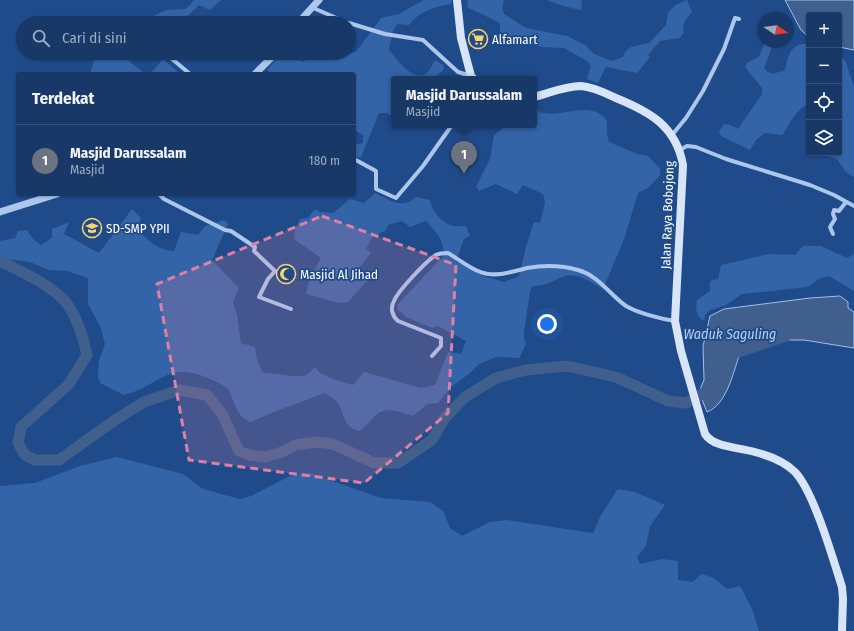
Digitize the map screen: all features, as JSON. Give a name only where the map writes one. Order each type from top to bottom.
[{"type":"main road","points":[[457,0],[461,38],[473,76]]},
{"type":"main road","name":"Jalan Raya Bobojong","points":[[537,96],[575,86],[593,88],[653,116],[672,135],[680,150],[683,175],[675,321],[681,351],[705,434],[708,440],[718,444],[755,452],[782,462],[795,472],[804,484],[842,587],[842,631]]},
{"type":"street","points":[[304,16],[319,0]]},
{"type":"street","points":[[311,7],[332,16]]},
{"type":"street","points":[[672,135],[686,118],[703,91],[724,49],[735,18],[739,19]]},
{"type":"street","points":[[356,25],[386,34],[423,40],[458,72],[470,76]]},
{"type":"street","points":[[173,60],[188,72]]},
{"type":"street","points":[[258,72],[269,60]]},
{"type":"street","points":[[356,160],[376,171],[376,190],[396,198],[450,128]]},
{"type":"street","points":[[680,150],[687,146],[696,147],[726,159],[810,185],[834,195],[854,206]]},
{"type":"street","points":[[0,212],[51,196]]},
{"type":"street","points":[[161,196],[164,199],[226,230],[232,231],[255,247],[254,251],[275,271],[268,279],[259,297],[291,309]]},
{"type":"street","points":[[833,234],[830,227],[835,219],[833,214],[834,210],[839,211],[846,202]]},
{"type":"street","points":[[432,356],[441,346],[441,338],[398,321],[393,315],[392,306],[404,286],[435,256],[442,252],[448,253],[486,274],[504,273],[547,265],[564,266],[578,270],[588,273],[599,281],[626,306],[655,318],[675,321]]},
{"type":"highlighted area","points":[[322,216],[456,265],[448,413],[364,483],[189,460],[157,284]]},
{"type":"shaded area","points":[[194,0],[221,0],[210,10],[199,5],[187,16],[153,16],[167,10],[186,9]]},
{"type":"shaded area","points":[[424,0],[452,0],[451,4],[433,8],[422,13],[409,25],[397,24],[393,31],[389,49],[405,68],[416,75],[427,73],[435,60],[443,65],[444,69],[437,76],[391,76],[391,115],[387,113],[379,113],[361,157],[356,157],[356,146],[357,144],[363,143],[363,135],[356,131],[356,72],[270,72],[267,70],[276,60],[300,60],[303,62],[306,60],[356,60],[356,52],[381,18],[399,14]]},
{"type":"shaded area","points":[[468,0],[504,0],[502,8],[504,14],[526,28],[567,36],[585,45],[594,54],[612,61],[623,57],[626,51],[631,47],[649,43],[666,25],[668,13],[675,5],[687,0],[692,12],[684,24],[684,33],[679,38],[660,41],[648,55],[650,57],[637,73],[606,67],[598,83],[587,79],[591,66],[587,61],[564,48],[542,47],[500,35],[500,23],[467,7]]},
{"type":"shaded area","points":[[547,0],[582,0],[581,10],[563,6]]},
{"type":"shaded area","points":[[806,44],[806,106],[797,113],[782,135],[765,133],[756,140],[750,150],[721,136],[719,132],[724,124],[738,129],[762,94],[762,88],[745,67],[748,62],[759,57],[763,48],[772,48],[764,68],[773,74],[785,70],[789,55],[794,48],[798,45]]},
{"type":"shaded area","points":[[842,58],[845,60],[854,87],[854,177],[846,172],[837,159],[826,156],[842,156]]},
{"type":"shaded area","points":[[94,60],[128,60],[143,72],[91,72]]},
{"type":"shaded area","points":[[162,60],[164,60],[178,72],[152,72]]},
{"type":"shaded area","points":[[537,110],[543,113],[553,114],[582,110],[591,111],[600,114],[607,121],[609,142],[637,154],[648,156],[660,169],[660,175],[648,188],[638,193],[624,239],[603,289],[584,278],[573,276],[562,277],[544,284],[532,286],[524,332],[526,344],[519,358],[496,357],[479,364],[470,373],[451,387],[438,403],[427,404],[413,416],[389,410],[384,411],[375,416],[359,431],[350,427],[338,403],[324,393],[251,422],[240,414],[229,391],[225,387],[219,383],[186,372],[166,376],[137,391],[124,395],[100,383],[98,377],[99,361],[105,344],[100,326],[88,304],[88,278],[67,271],[49,270],[30,262],[0,258],[0,241],[15,238],[18,231],[27,230],[33,239],[41,245],[52,238],[52,229],[69,222],[64,234],[99,253],[132,209],[141,218],[137,229],[158,247],[169,251],[174,251],[181,232],[198,235],[205,226],[224,220],[228,224],[212,260],[239,288],[233,302],[237,315],[241,343],[255,347],[257,360],[263,373],[302,376],[307,374],[315,367],[322,374],[353,385],[364,372],[421,388],[435,385],[448,352],[461,354],[466,341],[438,326],[432,328],[406,317],[397,309],[398,304],[443,256],[444,251],[441,241],[426,221],[410,227],[402,221],[388,225],[386,230],[372,237],[366,249],[371,253],[359,268],[368,280],[348,302],[339,303],[306,294],[310,278],[321,258],[295,240],[295,229],[300,219],[308,218],[315,209],[320,212],[333,213],[350,199],[364,203],[375,193],[391,201],[405,203],[416,197],[430,200],[432,208],[445,222],[454,226],[466,226],[470,236],[464,239],[456,261],[486,277],[504,282],[519,276],[534,222],[540,223],[545,203],[543,194],[523,185],[517,194],[496,184],[479,191],[476,187],[490,159],[494,135],[503,128],[537,128]]},
{"type":"shaded area","points":[[803,246],[821,246],[847,258],[854,254],[854,291],[829,276],[818,279],[808,287],[742,294],[726,305],[710,310],[705,315],[704,321],[699,317],[696,309],[697,300],[710,291],[710,281],[718,279],[721,265],[769,254],[795,255]]},
{"type":"shaded area","points":[[117,457],[183,474],[203,489],[240,499],[251,496],[290,476],[309,473],[381,498],[430,502],[443,511],[450,528],[462,536],[490,522],[507,520],[593,533],[601,515],[618,489],[635,492],[665,505],[650,526],[646,546],[637,557],[640,564],[662,559],[678,561],[678,580],[693,582],[701,574],[714,578],[727,589],[740,586],[752,609],[759,631],[0,631],[0,486],[35,483],[80,466]]},
{"type":"water","points":[[785,0],[854,0],[854,50],[842,48],[842,12],[806,12],[806,34],[801,30],[794,17],[794,12],[791,12]]},
{"type":"water","name":"Waduk Saguling","points":[[840,296],[848,302],[848,308],[854,312],[854,348],[804,340],[759,340],[744,355],[739,356],[724,396],[714,408],[707,412],[699,392],[704,380],[703,346],[710,316],[724,309],[810,298]]},
{"type":"waterway","points":[[0,261],[41,282],[63,299],[75,318],[84,341],[87,355],[69,384],[21,427],[18,443],[25,455],[35,460],[59,460],[115,420],[144,402],[179,390],[207,395],[222,414],[239,451],[249,455],[265,457],[282,452],[295,445],[317,442],[333,444],[374,463],[398,463],[432,440],[445,418],[465,397],[496,378],[526,370],[567,366],[616,377],[668,401],[686,403],[704,393],[711,385]]},
{"type":"waterway","points":[[738,352],[786,336]]},
{"type":"place","name":"Alfamart","points":[[478,39]]},
{"type":"place","name":"Masjid Darussalam","points":[[464,174]]},
{"type":"place","name":"SD-SMP YPII","points":[[92,228]]},
{"type":"place","name":"Masjid Al Jihad","points":[[286,274]]}]
